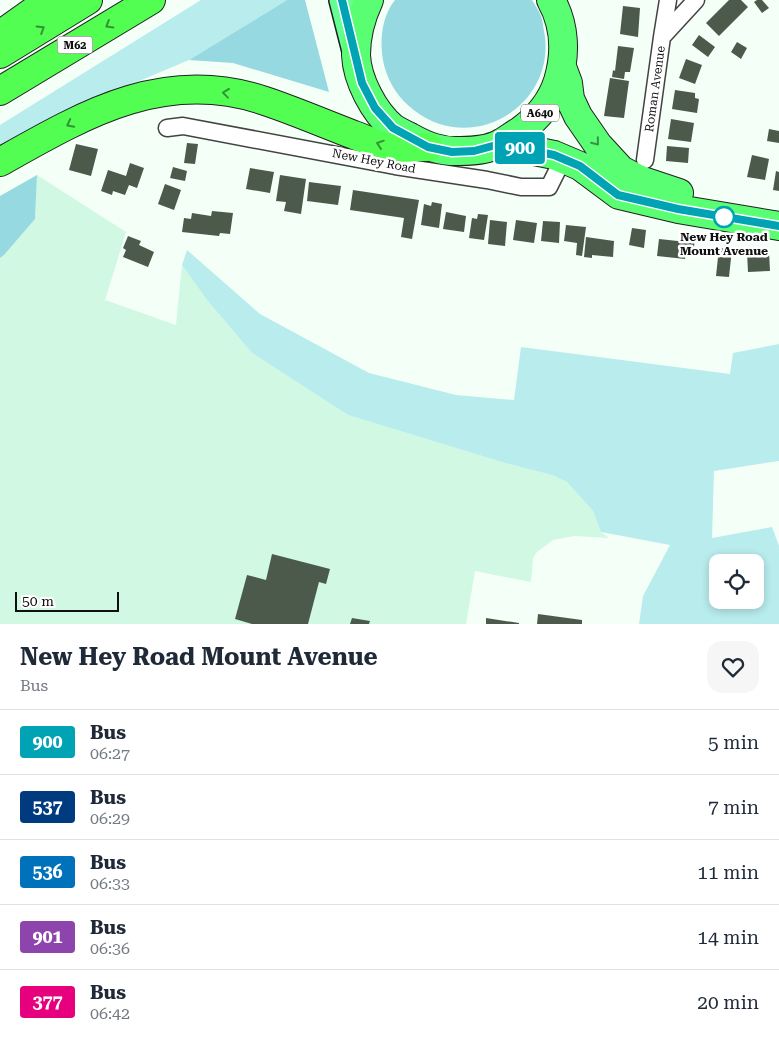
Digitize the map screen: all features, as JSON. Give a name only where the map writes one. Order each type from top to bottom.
[{"type":"highway","points":[[0,35],[49,0]]},
{"type":"highway","name":"M62","points":[[0,54],[88,0]]},
{"type":"highway","name":"M62","points":[[0,90],[151,0]]},
{"type":"highway","name":"A640","points":[[369,0],[361,16],[356,56],[362,83],[375,108],[393,128],[428,147],[452,152],[474,151],[500,144],[534,121],[546,106],[556,89],[562,67],[563,34],[556,9],[551,0]]},
{"type":"highway","name":"A640","points":[[562,67],[568,83],[570,99],[578,116],[598,145],[621,170],[640,180],[688,196],[779,211]]},
{"type":"highway","points":[[0,162],[85,116],[122,101],[153,93],[191,90],[229,92],[264,100],[386,147],[428,147]]},
{"type":"highway","name":"A640","points":[[563,159],[578,116]]},
{"type":"highway","name":"A640","points":[[500,144],[554,155],[580,166],[618,195],[678,209],[779,226]]},
{"type":"main road","name":"A640","points":[[342,0],[356,56]]},
{"type":"main road","points":[[563,34],[567,0]]},
{"type":"street","points":[[662,36],[668,0]]},
{"type":"street","name":"Roman Avenue","points":[[645,160],[662,36],[696,0]]},
{"type":"street","name":"New Hey Road","points":[[167,128],[183,126],[395,166],[521,187],[549,187],[563,159]]},
{"type":"green space","points":[[37,175],[126,232],[105,300],[176,325],[182,265],[207,300],[252,353],[348,415],[505,463],[552,475],[567,482],[593,511],[601,532],[609,538],[574,536],[553,540],[537,552],[533,558],[531,582],[475,571],[466,624],[0,624],[0,258],[35,219]]},
{"type":"shaded area","points":[[201,0],[287,0],[189,60],[87,103],[0,150],[0,125]]},
{"type":"shaded area","points":[[287,0],[305,0],[329,92],[233,63],[189,60]]},
{"type":"shaded area","points":[[395,0],[532,0],[541,16],[544,31],[545,57],[538,81],[525,100],[507,115],[485,125],[462,128],[438,123],[415,111],[399,96],[392,85],[382,57],[384,22]]},
{"type":"shaded area","points":[[37,175],[35,219],[0,258],[0,196]]},
{"type":"shaded area","points":[[187,250],[260,314],[369,373],[456,395],[514,400],[521,347],[730,374],[733,353],[779,344],[779,461],[714,471],[712,538],[772,527],[779,546],[779,624],[639,624],[643,596],[670,545],[601,532],[593,511],[567,482],[552,475],[505,463],[348,415],[252,353],[207,300],[182,265]]},
{"type":"building","points":[[729,0],[741,0],[748,7],[719,36],[706,23]]},
{"type":"building","points":[[762,0],[769,8],[762,13],[754,2]]},
{"type":"building","points":[[623,6],[640,8],[638,37],[620,34]]},
{"type":"building","points":[[699,35],[715,47],[708,57],[692,45]]},
{"type":"building","points":[[737,42],[747,48],[741,59],[731,52]]},
{"type":"building","points":[[618,46],[634,48],[630,72],[625,72],[624,79],[612,77],[613,70],[615,71]]},
{"type":"building","points":[[686,59],[702,65],[695,84],[679,78]]},
{"type":"building","points":[[610,78],[629,81],[624,118],[604,116]]},
{"type":"building","points":[[675,90],[695,93],[695,98],[699,99],[697,113],[672,109]]},
{"type":"building","points":[[671,119],[694,123],[691,142],[668,139]]},
{"type":"building","points":[[769,129],[779,131],[779,143],[767,141]]},
{"type":"building","points":[[187,143],[198,144],[195,164],[184,163]]},
{"type":"building","points":[[76,144],[98,149],[91,176],[69,170]]},
{"type":"building","points":[[667,146],[689,148],[688,163],[666,161]]},
{"type":"building","points":[[752,155],[769,159],[765,180],[747,177]]},
{"type":"building","points":[[130,163],[144,168],[137,188],[129,185],[125,195],[113,191],[112,195],[101,191],[108,170],[126,176]]},
{"type":"building","points":[[173,167],[187,171],[185,181],[170,178]]},
{"type":"building","points":[[250,168],[274,172],[270,193],[246,189]]},
{"type":"building","points":[[776,171],[779,172],[779,191],[773,190]]},
{"type":"building","points":[[280,175],[306,179],[301,214],[284,211],[286,202],[276,201]]},
{"type":"building","points":[[309,182],[341,186],[338,205],[307,201]]},
{"type":"building","points":[[165,184],[181,190],[174,210],[158,204]]},
{"type":"building","points":[[353,190],[419,200],[412,239],[401,237],[404,218],[350,210]]},
{"type":"building","points":[[432,202],[442,204],[439,228],[421,225],[424,204],[431,206]]},
{"type":"building","points":[[212,211],[233,213],[230,234],[220,233],[219,236],[182,232],[184,218],[191,219],[192,213],[211,216]]},
{"type":"building","points":[[446,212],[466,216],[464,232],[443,229]]},
{"type":"building","points":[[478,214],[488,215],[484,240],[469,238],[472,218],[477,219]]},
{"type":"building","points":[[490,220],[507,222],[505,246],[488,244]]},
{"type":"building","points":[[516,220],[537,223],[534,243],[513,240]]},
{"type":"building","points":[[543,221],[560,222],[559,243],[541,241]]},
{"type":"building","points":[[566,225],[586,227],[582,256],[576,255],[577,243],[564,241]]},
{"type":"building","points":[[632,228],[646,230],[644,248],[629,245]]},
{"type":"building","points":[[128,236],[141,241],[139,245],[154,252],[148,267],[123,257],[126,250],[123,248]]},
{"type":"building","points":[[586,237],[614,241],[613,257],[592,255],[592,258],[584,257]]},
{"type":"building","points":[[687,238],[695,239],[693,254],[686,253],[685,259],[657,256],[659,239],[687,242]]},
{"type":"building","points":[[719,248],[732,249],[729,277],[716,276]]},
{"type":"building","points":[[769,251],[770,271],[748,272],[747,252]]},
{"type":"building","points":[[272,554],[330,569],[326,584],[319,582],[308,624],[252,624],[235,619],[247,575],[266,580]]},
{"type":"building","points":[[538,614],[582,620],[582,624],[537,624]]},
{"type":"building","points":[[352,618],[370,621],[369,624],[350,624]]},
{"type":"building","points":[[486,618],[519,623],[519,624],[486,624]]},
{"type":"bus line","name":"900","points":[[342,0],[362,83],[375,108],[393,128],[428,147],[452,152],[474,151],[500,144],[554,155],[580,166],[618,195],[678,209],[779,226]]},
{"type":"place","name":"New Hey Road Mount Avenue","points":[[724,217]]}]
